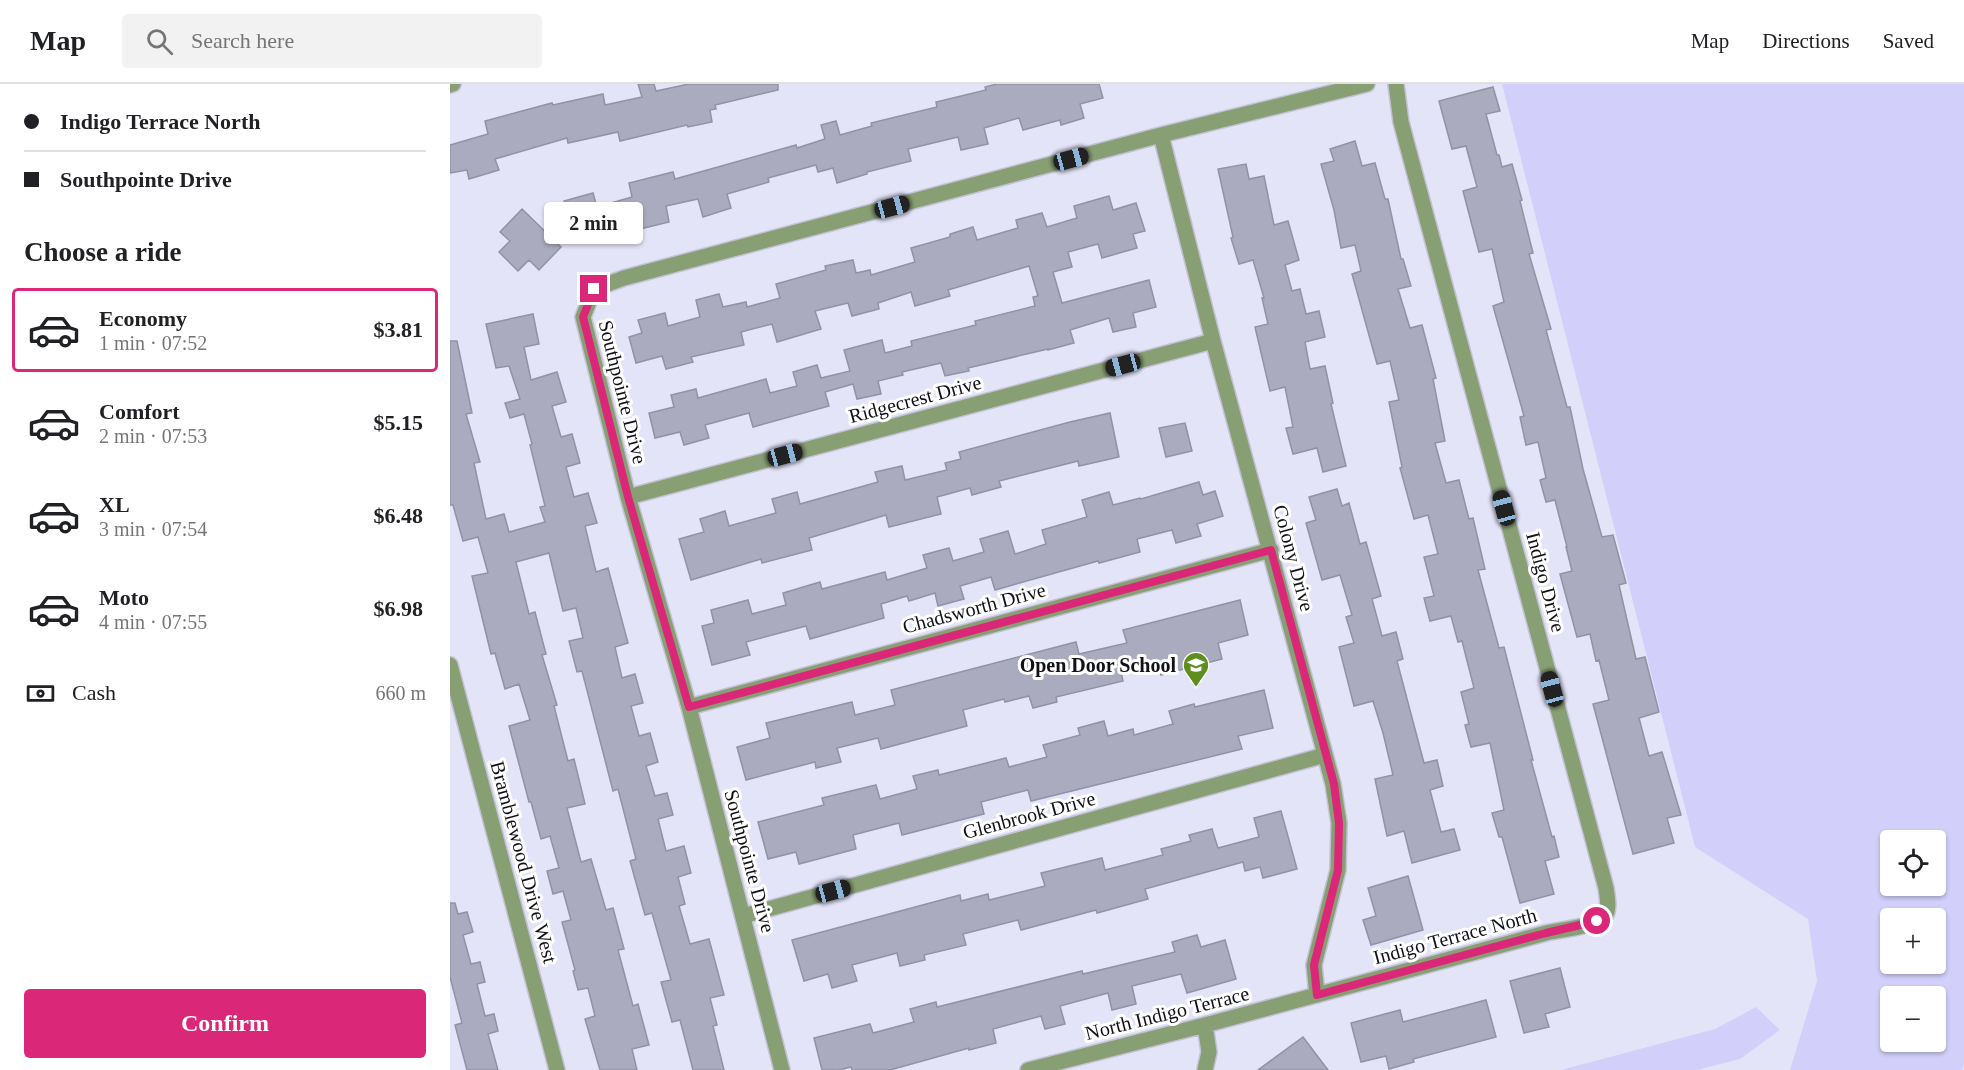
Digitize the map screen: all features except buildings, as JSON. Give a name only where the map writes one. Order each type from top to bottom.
[{"type":"street","name":"Southpointe Drive","points":[[782,1070],[689,707],[628,497],[583,317],[594,289],[624,278],[1161,135],[1367,84]]},
{"type":"street","name":"Indigo Drive","points":[[1396,84],[1404,134],[1606,888],[1605,917]]},
{"type":"street","name":"Colony Drive","points":[[1161,135],[1213,341],[1334,784],[1339,823],[1338,870],[1314,965],[1317,995]]},
{"type":"street","name":"Ridgecrest Drive","points":[[628,497],[1213,341]]},
{"type":"street","name":"Chadsworth Drive","points":[[689,707],[1271,550]]},
{"type":"street","name":"Bramblewood Drive West","points":[[450,665],[557,1070]]},
{"type":"street","name":"Glenbrook Drive","points":[[743,916],[1325,755]]},
{"type":"street","name":"Indigo Terrace North","points":[[1317,995],[1590,923],[1605,917]]},
{"type":"street","name":"North Indigo Terrace","points":[[1028,1070],[1317,995]]},
{"type":"street","points":[[1205,1025],[1209,1052],[1205,1070]]},
{"type":"shaded area","points":[[1502,84],[1964,84],[1964,1063],[1962,1070],[1790,1070],[1817,981],[1808,919],[1695,847]]},
{"type":"shaded area","points":[[1756,1007],[1780,1030],[1740,1059],[1697,1070],[1561,1070],[1715,1029]]},
{"type":"place","name":"Open Door School","points":[[1196,688]]},
{"type":"route","points":[[594,289],[583,317],[628,497],[689,707],[1271,550],[1334,784],[1339,823],[1338,870],[1314,965],[1317,995],[1597,921]]}]
